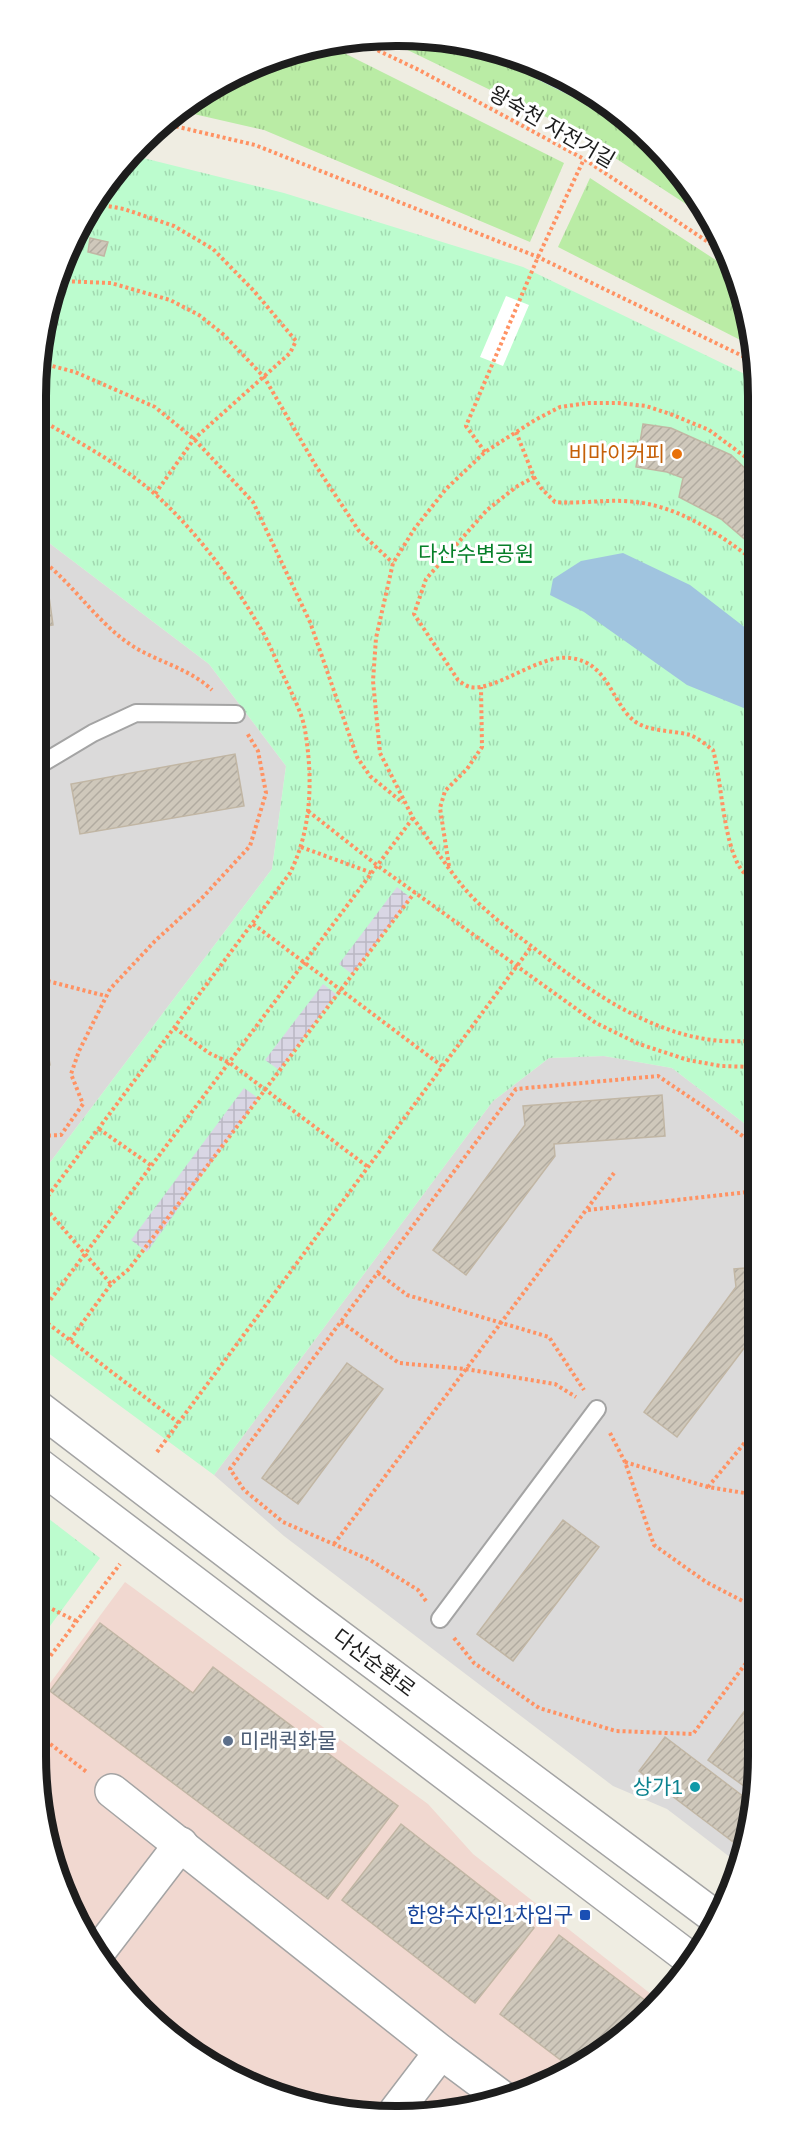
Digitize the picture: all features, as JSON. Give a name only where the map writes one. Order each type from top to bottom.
[{"type":"street","name":"다산순환로","points":[[46,1414],[306,1612],[710,1913]]},
{"type":"street","name":"다산순환로","points":[[46,1471],[686,1954]]},
{"type":"street","points":[[112,1791],[441,2052],[496,2092]]},
{"type":"street","points":[[103,1946],[181,1844]]},
{"type":"street","points":[[400,2106],[441,2052]]},
{"type":"lane","points":[[46,761],[136,713],[236,714]]},
{"type":"lane","points":[[440,1619],[597,1409]]},
{"type":"path","name":"왕숙천 자전거길","points":[[371,47],[584,159],[712,245]]},
{"type":"path","points":[[175,126],[255,145],[538,257],[746,357]]},
{"type":"path","points":[[485,452],[466,426],[538,257],[584,159]]},
{"type":"path","points":[[104,205],[124,209],[174,226],[213,249],[254,291],[296,341],[290,353],[194,439],[155,494]]},
{"type":"path","points":[[66,281],[111,284],[170,300],[199,315],[224,335],[264,377],[316,466],[359,531],[393,563]]},
{"type":"path","points":[[48,365],[75,372],[155,406],[194,439],[253,502],[310,622],[357,757],[370,776],[406,805]]},
{"type":"path","points":[[748,459],[709,430],[646,406],[588,403],[560,407],[516,432],[485,452],[446,489],[415,528],[393,563],[376,638],[373,681],[380,753],[413,818],[465,889],[531,947],[605,999],[665,1028],[715,1040],[735,1043],[748,1041]]},
{"type":"path","points":[[46,423],[118,465],[155,494],[199,539],[260,627],[304,728],[310,778],[308,811],[301,847],[290,873],[46,1199]]},
{"type":"path","points":[[516,432],[534,477],[555,502],[579,504],[624,501],[659,506],[694,520],[723,537],[748,556]]},
{"type":"path","points":[[534,477],[516,487],[487,510],[440,563],[426,579],[414,614],[458,680],[468,687],[482,687],[548,660],[570,658],[592,666],[605,678],[632,719],[646,728],[693,736],[713,750],[719,772],[727,829],[741,871],[748,875]]},
{"type":"path","points":[[46,563],[54,569],[93,614],[132,645],[200,679],[236,714],[258,751],[266,793],[250,846],[203,897],[110,989],[71,1074],[83,1104],[62,1135],[46,1136]]},
{"type":"path","points":[[449,868],[440,808],[446,791],[467,769],[482,747],[482,687]]},
{"type":"path","points":[[308,811],[378,866],[596,1023],[639,1044],[688,1060],[721,1066],[748,1067]]},
{"type":"path","points":[[46,1306],[413,818]]},
{"type":"path","points":[[301,847],[372,873]]},
{"type":"path","points":[[70,1340],[111,1284],[129,1269],[415,892]]},
{"type":"path","points":[[253,924],[443,1066]]},
{"type":"path","points":[[157,1452],[531,947]]},
{"type":"path","points":[[46,981],[106,996]]},
{"type":"path","points":[[175,1028],[265,1088],[368,1167]]},
{"type":"path","points":[[597,1409],[555,1384],[466,1370],[399,1363],[341,1322],[516,1089],[658,1076],[748,1140]]},
{"type":"path","points":[[99,1129],[152,1166]]},
{"type":"path","points":[[334,1544],[614,1173]]},
{"type":"path","points":[[586,1210],[748,1192]]},
{"type":"path","points":[[46,1209],[111,1284]]},
{"type":"path","points":[[378,1273],[407,1295],[549,1337],[597,1409],[625,1462],[654,1545],[706,1582],[748,1604]]},
{"type":"path","points":[[46,1324],[179,1423]]},
{"type":"path","points":[[708,1487],[748,1439]]},
{"type":"path","points":[[625,1462],[708,1487],[748,1494]]},
{"type":"path","points":[[46,1662],[122,1561]]},
{"type":"path","points":[[46,1606],[76,1621]]},
{"type":"path","points":[[46,1741],[112,1791]]},
{"type":"shaded area","points":[[46,541],[209,664],[286,766],[272,869],[46,1168]]},
{"type":"shaded area","points":[[397,887],[411,898],[352,974],[339,964]]},
{"type":"shaded area","points":[[323,984],[336,994],[279,1070],[265,1060]]},
{"type":"shaded area","points":[[604,1056],[672,1068],[748,1126],[748,1756],[745,1802],[732,1859],[667,1809],[613,1786],[284,1536],[214,1475],[493,1101],[549,1058]]},
{"type":"shaded area","points":[[244,1088],[258,1098],[147,1252],[131,1240]]},
{"type":"shaded area","points":[[125,1582],[428,1804],[473,1854],[653,1996],[628,2020],[572,2060],[510,2088],[443,2104],[374,2106],[329,2100],[284,2088],[222,2060],[166,2020],[133,1987],[93,1931],[73,1890],[58,1847],[49,1802],[46,1689]]},
{"type":"green space","points":[[400,46],[443,49],[488,58],[507,64],[577,99],[626,132],[645,149],[661,166],[692,208],[569,128]]},
{"type":"green space","points":[[340,51],[564,163],[530,242],[264,130],[192,114],[222,93],[263,73],[306,58]]},
{"type":"green space","name":"다산수변공원","points":[[141,157],[284,193],[523,267],[747,375],[748,1126],[672,1068],[604,1056],[549,1058],[493,1101],[214,1475],[46,1351],[46,1168],[272,869],[286,766],[209,664],[46,541],[47,374],[58,306],[73,263],[93,222],[119,184]]},
{"type":"green space","points":[[590,178],[721,264],[736,306],[743,342],[558,247]]},
{"type":"green space","points":[[46,1517],[100,1558],[46,1631]]},
{"type":"water","points":[[507,64],[572,93],[626,132],[577,99]]},
{"type":"water","points":[[623,553],[690,585],[748,630],[748,710],[687,685],[584,612],[550,595],[553,579],[581,561]]},
{"type":"pier","points":[[506,296],[529,305],[503,366],[480,357]]},
{"type":"building","points":[[90,238],[108,242],[104,256],[88,252]]},
{"type":"building","points":[[643,424],[671,428],[731,455],[748,471],[748,542],[721,519],[679,497],[683,478],[667,472],[636,467]]},
{"type":"building","points":[[46,582],[53,625],[46,626]]},
{"type":"building","points":[[235,754],[244,806],[80,834],[71,784]]},
{"type":"building","points":[[46,1040],[50,1065],[46,1066]]},
{"type":"building","points":[[662,1095],[665,1136],[554,1144],[555,1156],[466,1275],[433,1250],[525,1125],[523,1106]]},
{"type":"building","points":[[748,1268],[748,1343],[677,1437],[644,1412],[736,1287],[734,1269]]},
{"type":"building","points":[[347,1363],[383,1389],[298,1504],[262,1478]]},
{"type":"building","points":[[563,1520],[599,1547],[513,1661],[477,1634]]},
{"type":"building","points":[[100,1623],[193,1693],[213,1667],[398,1806],[328,1899],[50,1691]]},
{"type":"building","points":[[748,1706],[746,1788],[708,1760]]},
{"type":"building","name":"상가1","points":[[665,1737],[745,1798],[737,1845],[639,1771]]},
{"type":"building","points":[[401,1824],[534,1928],[475,2003],[342,1900]]},
{"type":"building","points":[[559,1935],[647,2002],[610,2034],[565,2063],[500,2014]]},
{"type":"place","name":"비마이커피","points":[[677,454]]},
{"type":"place","name":"미래퀵화물","points":[[228,1741]]},
{"type":"place","name":"상가1","points":[[695,1787]]},
{"type":"place","name":"한양수자인1차입구","points":[[585,1915]]}]
